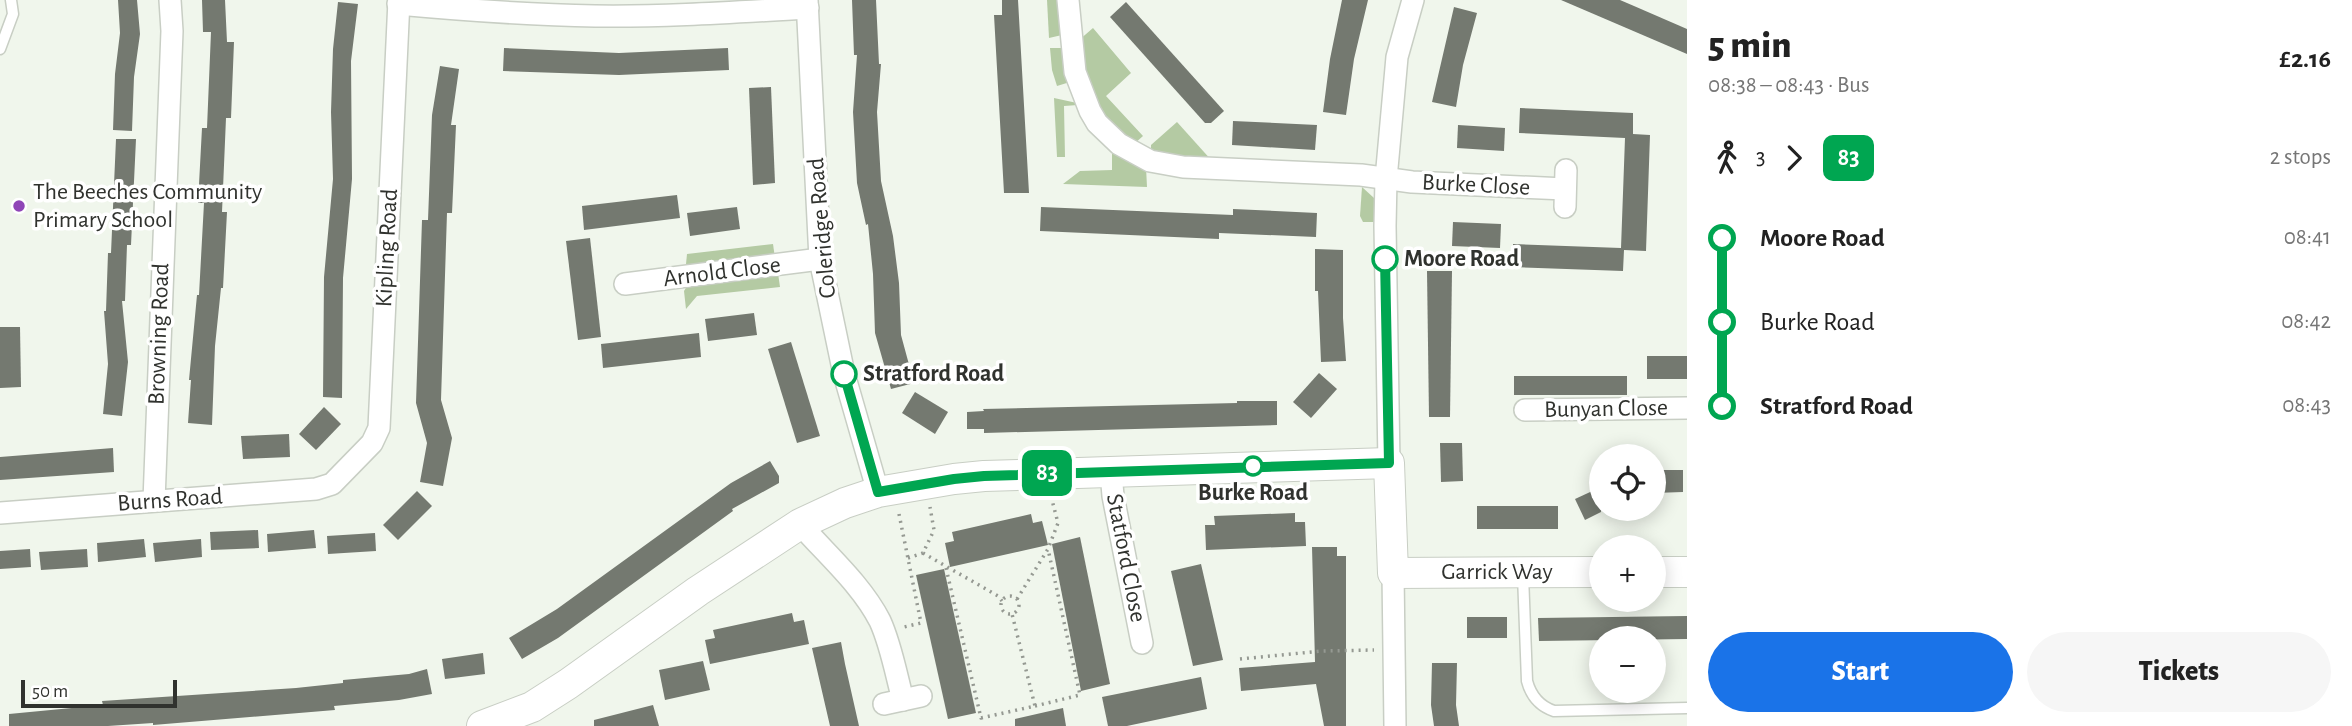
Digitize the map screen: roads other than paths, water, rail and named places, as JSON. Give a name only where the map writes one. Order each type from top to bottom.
[{"type":"street","name":"Browning Road","points":[[154,501],[172,31],[170,0]]},
{"type":"street","points":[[1068,0],[1075,72],[1083,98],[1097,123],[1119,144],[1137,155],[1150,161],[1183,167],[1386,179]]},
{"type":"street","points":[[1395,726],[1386,179],[1397,57],[1413,0]]},
{"type":"street","points":[[398,2],[512,13],[594,16],[670,16],[808,4]]},
{"type":"street","name":"Kipling Road","points":[[337,479],[372,443],[379,429],[398,2]]},
{"type":"street","name":"Coleridge Road","points":[[808,4],[820,259],[844,374],[883,491]]},
{"type":"street","name":"Burke Close","points":[[1386,179],[1565,188]]},
{"type":"street","name":"Arnold Close","points":[[625,284],[820,259]]},
{"type":"street","name":"Bunyan Close","points":[[1525,410],[1687,408]]},
{"type":"street","points":[[482,726],[532,707],[698,591],[800,524],[845,503],[883,491],[996,475],[1389,463]]},
{"type":"street","name":"Statford Close","points":[[1111,472],[1113,496],[1143,643]]},
{"type":"street","name":"Burns Road","points":[[0,513],[316,489],[332,484],[337,479]]},
{"type":"street","points":[[800,524],[859,590],[874,611],[884,631],[902,700]]},
{"type":"street","name":"Garrick Way","points":[[1393,573],[1589,572]]},
{"type":"street","points":[[1666,572],[1687,572]]},
{"type":"lane","points":[[0,49],[13,14],[11,0]]},
{"type":"lane","points":[[1523,572],[1527,681],[1536,701],[1554,711],[1687,709]]},
{"type":"place","name":"The Beeches Community Primary School","points":[[19,206]]},
{"type":"place","name":"Moore Road","points":[[1385,259]]},
{"type":"place","name":"Stratford Road","points":[[844,374]]},
{"type":"place","name":"Burke Road","points":[[1253,466]]}]
